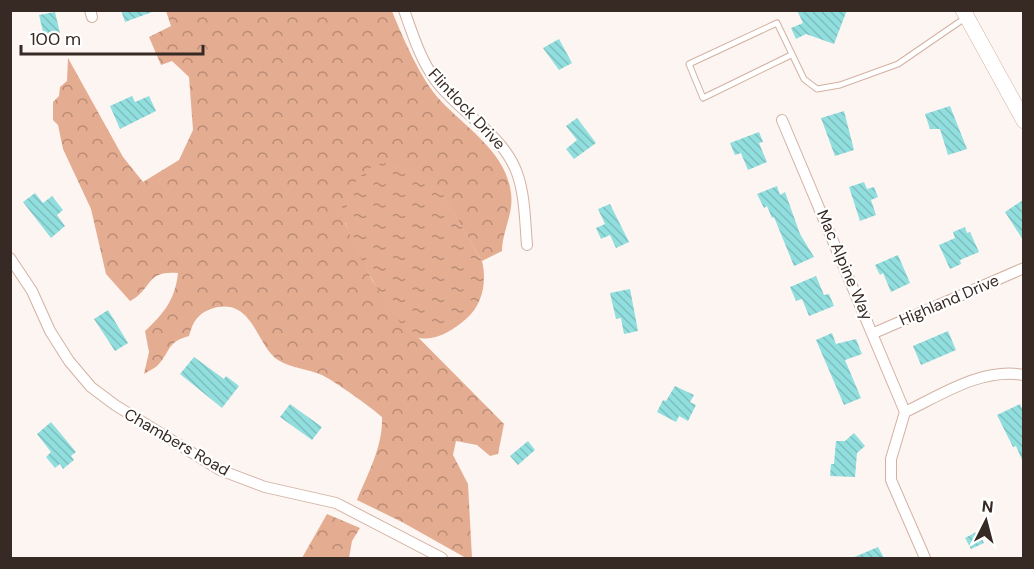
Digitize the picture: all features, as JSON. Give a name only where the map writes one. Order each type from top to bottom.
[{"type":"main road","points":[[965,14],[1023,120]]},
{"type":"street","name":"Flintlock Drive","points":[[404,10],[422,59],[437,82],[508,155],[518,174],[528,245]]},
{"type":"street","name":"Mac Alpine Way","points":[[782,120],[874,333],[905,412]]},
{"type":"street","name":"Chambers Road","points":[[10,258],[32,291],[50,331],[69,361],[91,387],[115,405],[220,470],[265,487],[336,503],[442,558]]},
{"type":"street","name":"Highland Drive","points":[[874,333],[1023,268]]},
{"type":"street","points":[[925,558],[891,480],[891,459],[905,412],[980,378],[1005,373],[1023,375]]},
{"type":"lane","points":[[791,55],[703,98],[689,64],[777,23],[804,79],[817,89],[840,85],[898,63],[965,14]]},
{"type":"green space","points":[[166,11],[392,11],[413,57],[433,91],[483,142],[501,165],[508,178],[511,193],[502,251],[482,261],[433,178],[345,223],[372,280],[397,316],[504,424],[498,454],[490,456],[477,445],[456,441],[453,455],[468,484],[472,558],[466,558],[357,500],[377,449],[382,417],[322,375],[278,360],[264,344],[245,315],[236,309],[225,307],[202,313],[194,323],[189,336],[172,344],[157,366],[144,374],[149,352],[145,331],[168,305],[177,283],[178,273],[160,274],[154,277],[143,291],[130,301],[106,274],[91,209],[63,149],[58,125],[53,120],[53,102],[59,96],[60,87],[67,81],[68,58],[123,157],[143,182],[179,160],[193,130],[189,77],[172,61],[161,65],[149,37],[171,26]]},
{"type":"green space","points":[[327,514],[360,528],[352,541],[349,558],[302,558]]},
{"type":"water","points":[[389,162],[433,177],[482,261],[484,284],[476,307],[461,323],[436,337],[416,337],[396,317],[371,278],[344,219],[343,202],[355,183],[371,167]]},
{"type":"building","points":[[121,10],[152,10],[152,12],[125,22]]},
{"type":"building","points":[[797,10],[847,10],[834,44],[806,34],[796,39],[791,28],[803,23]]},
{"type":"building","points":[[55,12],[60,33],[44,36],[39,15]]},
{"type":"building","points":[[559,39],[572,63],[559,70],[543,48]]},
{"type":"building","points":[[132,96],[135,102],[149,96],[156,111],[120,129],[110,106]]},
{"type":"building","points":[[950,106],[967,149],[948,155],[940,129],[930,129],[925,114]]},
{"type":"building","points":[[844,111],[854,150],[835,156],[821,118]]},
{"type":"building","points":[[577,118],[596,143],[574,159],[566,149],[577,140],[566,126]]},
{"type":"building","points":[[759,132],[763,142],[759,143],[767,162],[748,170],[741,153],[735,155],[730,143]]},
{"type":"building","points":[[864,182],[867,189],[874,187],[878,197],[871,200],[876,215],[860,221],[849,187]]},
{"type":"building","points":[[777,186],[780,195],[785,192],[800,234],[814,257],[794,266],[774,217],[772,218],[767,206],[764,208],[757,194]]},
{"type":"building","points":[[35,193],[43,203],[52,196],[63,210],[57,215],[65,226],[51,238],[23,202]]},
{"type":"building","points":[[1023,200],[1023,240],[1005,212]]},
{"type":"building","points":[[610,204],[629,242],[616,248],[610,235],[601,239],[596,228],[605,224],[598,209]]},
{"type":"building","points":[[965,227],[967,233],[970,232],[979,252],[960,260],[961,264],[950,269],[939,245],[955,238],[953,232]]},
{"type":"building","points":[[898,255],[910,283],[891,292],[883,273],[880,275],[875,265]]},
{"type":"building","points":[[816,276],[824,295],[829,294],[834,306],[809,316],[802,299],[796,301],[790,287]]},
{"type":"building","points":[[630,289],[638,331],[624,334],[621,318],[616,319],[610,293]]},
{"type":"building","points":[[108,310],[128,343],[115,351],[94,319]]},
{"type":"building","points":[[948,331],[956,350],[921,365],[913,346]]},
{"type":"building","points":[[832,333],[836,344],[856,339],[862,354],[845,360],[861,398],[844,405],[816,340]]},
{"type":"building","points":[[194,357],[224,379],[226,376],[239,386],[222,408],[180,374]]},
{"type":"building","points":[[675,386],[694,395],[690,402],[696,405],[688,421],[679,416],[676,422],[657,412],[663,400],[666,401]]},
{"type":"building","points":[[290,404],[322,427],[312,440],[280,417]]},
{"type":"building","points":[[1020,404],[1023,411],[1023,462],[997,415]]},
{"type":"building","points":[[51,422],[76,452],[71,456],[74,460],[63,469],[60,464],[55,468],[46,457],[51,452],[37,434]]},
{"type":"building","points":[[854,433],[865,446],[857,453],[855,477],[830,476],[831,464],[834,464],[836,441],[845,441]]},
{"type":"building","points":[[528,441],[535,450],[518,465],[510,456]]},
{"type":"building","points":[[978,531],[984,543],[971,549],[965,538]]},
{"type":"building","points":[[878,547],[884,558],[852,558]]}]
